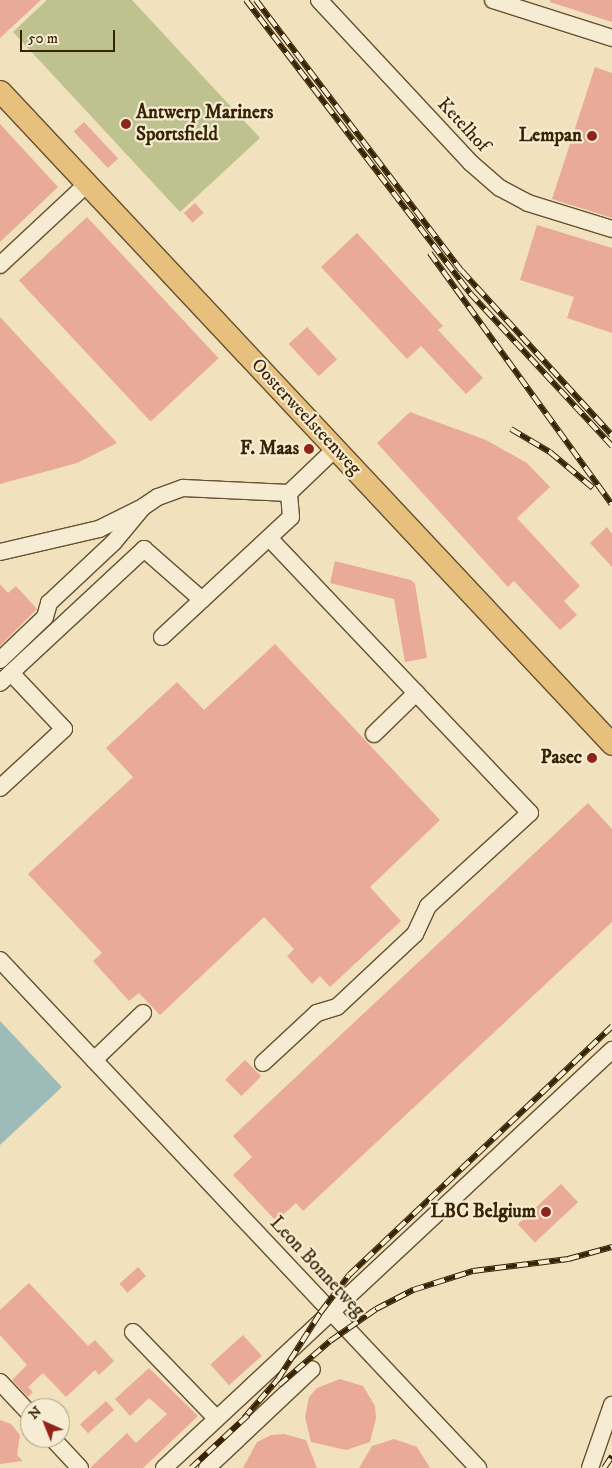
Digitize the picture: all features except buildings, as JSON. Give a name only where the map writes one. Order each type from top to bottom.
[{"type":"main road","name":"Oosterweelsteenweg","points":[[0,91],[612,744]]},
{"type":"street","name":"Ketelhof","points":[[319,0],[471,163],[500,188],[528,202],[612,229]]},
{"type":"street","points":[[493,0],[612,38]]},
{"type":"street","points":[[0,265],[87,184]]},
{"type":"street","points":[[0,552],[99,529],[144,507],[158,497],[183,488],[289,493],[335,449]]},
{"type":"street","points":[[162,638],[291,517],[289,493]]},
{"type":"street","points":[[0,660],[45,617],[49,603],[114,542],[144,507]]},
{"type":"street","points":[[263,1063],[317,1013],[337,1007],[408,941],[415,934],[428,906],[530,813],[269,538]]},
{"type":"street","points":[[0,788],[64,729],[5,678],[144,549],[202,600]]},
{"type":"street","points":[[374,734],[416,693]]},
{"type":"street","name":"Leon Bonnetweg","points":[[0,960],[478,1468]]},
{"type":"street","points":[[94,1060],[143,1014]]},
{"type":"street","points":[[164,1468],[612,1050]]},
{"type":"street","points":[[133,1332],[216,1418]]},
{"type":"street","points":[[207,1468],[312,1369]]},
{"type":"street","points":[[0,1382],[20,1403]]},
{"type":"street","points":[[590,1468],[612,1406]]},
{"type":"street","points":[[61,1448],[80,1468]]},
{"type":"green space","points":[[47,0],[132,0],[260,138],[180,212],[13,32]]},
{"type":"water","points":[[0,1021],[62,1087],[0,1145]]},
{"type":"railway","points":[[246,0],[470,293],[612,446]]},
{"type":"railway","points":[[256,0],[462,271],[612,435]]},
{"type":"railway","points":[[430,253],[612,504]]},
{"type":"railway","points":[[511,429],[550,452],[593,488]]},
{"type":"railway","points":[[244,1418],[278,1379],[320,1313],[349,1275],[612,1026]]},
{"type":"railway","points":[[279,1385],[330,1341],[376,1309],[413,1290],[473,1271],[568,1259],[612,1247]]},
{"type":"railway","points":[[191,1468],[248,1415]]},
{"type":"railway","points":[[604,1468],[612,1456]]},
{"type":"place","name":"Antwerp Mariners Sportsfield","points":[[126,124]]},
{"type":"place","name":"Lempan","points":[[592,136]]},
{"type":"place","name":"F. Maas","points":[[309,449]]},
{"type":"place","name":"Pasec","points":[[592,758]]},
{"type":"place","name":"LBC Belgium","points":[[546,1212]]}]
